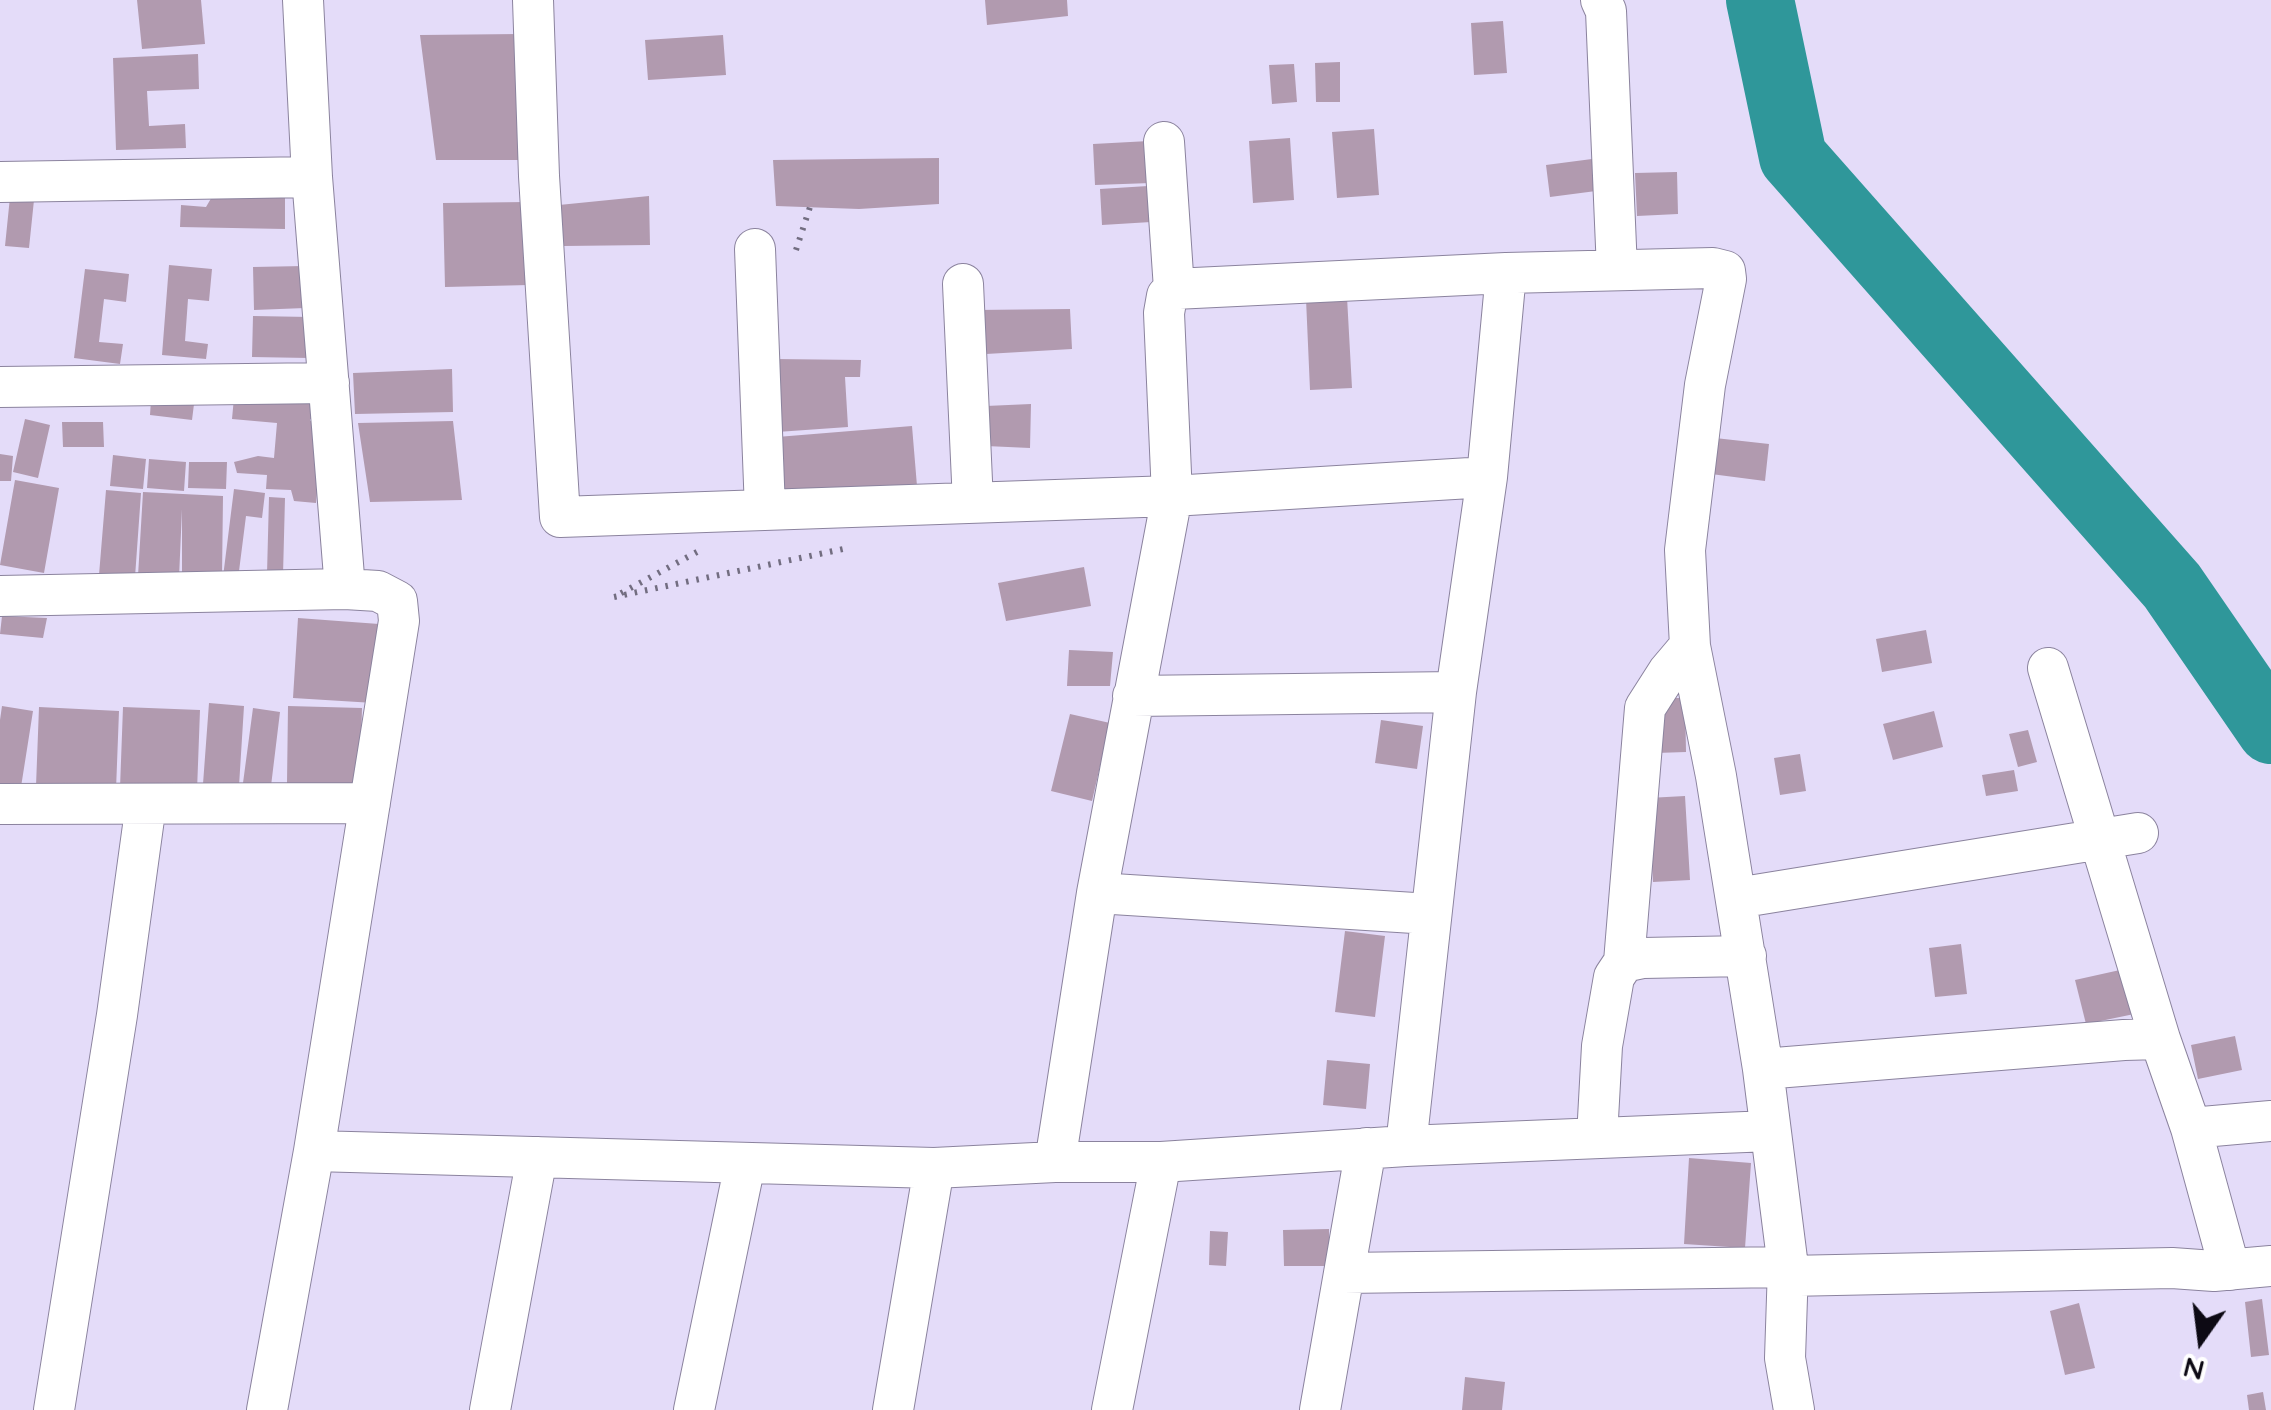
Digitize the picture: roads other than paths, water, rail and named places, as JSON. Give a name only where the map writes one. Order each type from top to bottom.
[{"type":"street","points":[[303,0],[312,177],[345,589]]},
{"type":"street","points":[[533,0],[539,176],[560,518],[1172,496],[1487,477]]},
{"type":"street","points":[[1601,0],[1606,11],[1617,270]]},
{"type":"street","points":[[1164,142],[1174,289]]},
{"type":"street","points":[[0,182],[312,177]]},
{"type":"street","points":[[755,248],[765,510]]},
{"type":"street","points":[[1055,1162],[1096,893],[1172,496],[1164,313],[1167,296],[1174,289],[1506,273],[1714,268],[1724,272],[1726,279],[1704,384],[1685,550],[1690,646],[1737,898],[1763,1068],[1788,1272],[1785,1358],[1794,1410]]},
{"type":"street","points":[[1406,1146],[1456,692],[1487,477],[1506,273]]},
{"type":"street","points":[[964,284],[973,503]]},
{"type":"street","points":[[0,387],[328,383]]},
{"type":"street","points":[[0,596],[345,589],[378,591],[396,601],[398,621],[370,803],[314,1151],[267,1410]]},
{"type":"street","points":[[1596,1137],[1602,1046],[1614,978],[1624,962],[1646,708],[1690,646]]},
{"type":"street","points":[[1344,1273],[2172,1268],[2260,1272],[2191,1128],[2160,1039],[2119,837],[2048,668]]},
{"type":"street","points":[[1133,696],[1456,692]]},
{"type":"street","points":[[0,804],[370,803]]},
{"type":"street","points":[[54,1410],[146,804]]},
{"type":"street","points":[[1737,898],[2119,837]]},
{"type":"street","points":[[1096,893],[1430,914]]},
{"type":"street","points":[[1624,962],[1643,958],[1746,956]]},
{"type":"street","points":[[1763,1068],[2160,1039]]},
{"type":"street","points":[[2191,1128],[2271,1121]]},
{"type":"street","points":[[314,1151],[934,1168],[1161,1162],[1366,1148],[1770,1130]]},
{"type":"street","points":[[1320,1410],[1366,1148]]},
{"type":"street","points":[[490,1410],[537,1157]]},
{"type":"street","points":[[1112,1410],[1161,1162]]},
{"type":"street","points":[[694,1410],[745,1164]]},
{"type":"street","points":[[894,1410],[934,1168]]},
{"type":"waterway","points":[[1760,0],[1793,157],[2172,586],[2271,730]]}]
